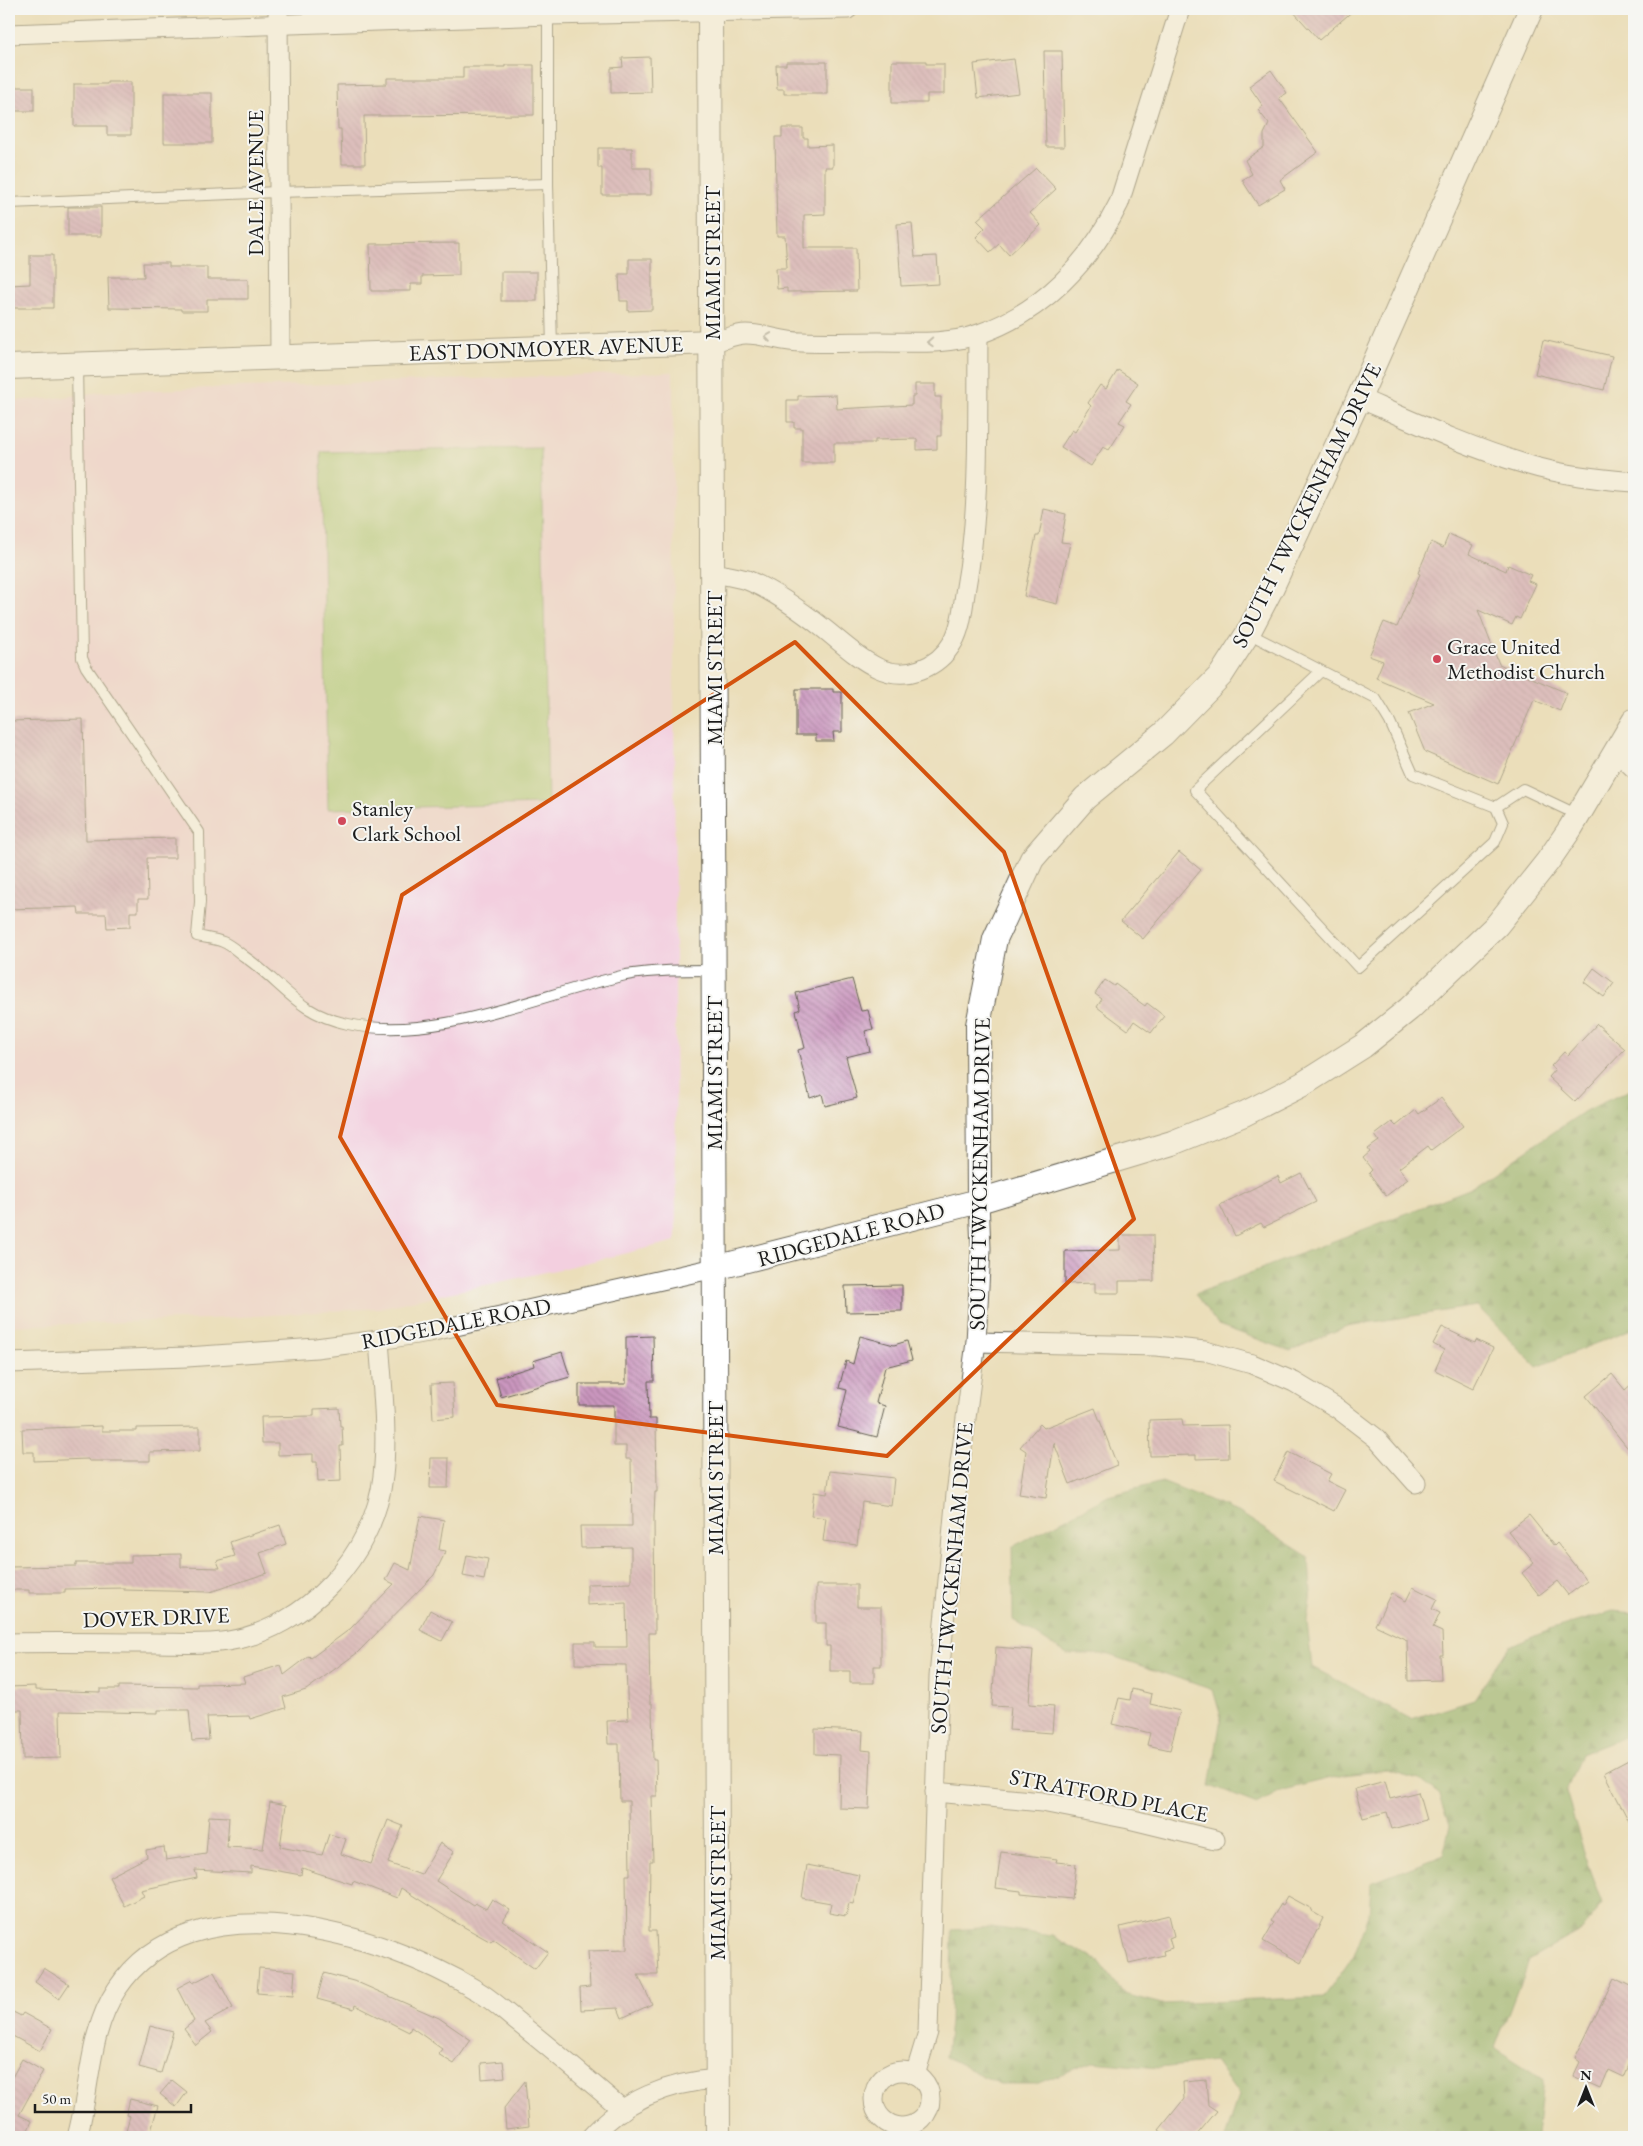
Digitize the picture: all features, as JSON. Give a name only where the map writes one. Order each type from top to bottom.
[{"type":"street","points":[[9,34],[278,16],[848,9]]},
{"type":"street","name":"EAST DONMOYER AVENUE","points":[[9,368],[713,342],[744,334],[800,342],[933,342],[978,335],[1009,321],[1040,301],[1069,278],[1086,259],[1108,226],[1119,204],[1133,165],[1180,9]]},
{"type":"street","name":"SOUTH TWYCKENHAM DRIVE","points":[[915,2075],[928,2032],[939,1677],[946,1584],[976,1342],[981,1249],[978,1025],[995,939],[1032,859],[1085,798],[1163,734],[1221,675],[1248,633],[1359,398],[1531,9]]},
{"type":"street","name":"MIAMI STREET","points":[[710,10],[714,573],[718,2137]]},
{"type":"street","name":"DALE AVENUE","points":[[278,16],[280,357]]},
{"type":"street","points":[[714,573],[746,580],[775,594],[806,615],[861,658],[878,668],[890,672],[916,671],[928,667],[939,659],[953,641],[959,628],[973,549],[977,510],[978,335]]},
{"type":"street","points":[[1359,398],[1463,443],[1526,465],[1576,476],[1634,482]]},
{"type":"street","name":"RIDGEDALE ROAD","points":[[9,1363],[187,1357],[316,1348],[429,1332],[715,1268],[979,1201],[1172,1143],[1244,1114],[1303,1084],[1363,1046],[1409,1009],[1458,964],[1521,896],[1548,862],[1634,721]]},
{"type":"street","points":[[1616,751],[1634,768]]},
{"type":"street","name":"DOVER DRIVE","points":[[9,1643],[228,1641],[275,1626],[296,1614],[318,1597],[333,1582],[369,1528],[378,1500],[383,1476],[384,1421],[379,1340]]},
{"type":"street","points":[[976,1342],[1156,1346],[1204,1351],[1252,1364],[1294,1382],[1337,1408],[1376,1438],[1416,1483]]},
{"type":"street","name":"STRATFORD PLACE","points":[[935,1792],[1042,1802],[1129,1819],[1215,1840]]},
{"type":"street","points":[[77,2137],[84,2112],[96,2039],[104,2012],[117,1989],[131,1971],[150,1954],[173,1941],[216,1926],[255,1923],[332,1933],[376,1944],[447,1974],[486,1997],[556,2052],[623,2110]]},
{"type":"street","points":[[591,2137],[639,2099],[668,2086],[697,2080],[718,2079]]},
{"type":"lane","points":[[548,12],[548,184],[552,348]]},
{"type":"lane","points":[[9,203],[278,192],[548,184]]},
{"type":"lane","points":[[77,365],[82,658],[86,667],[199,832],[200,902],[197,936],[225,942],[255,964],[307,1009],[324,1018],[349,1024],[388,1029],[417,1028],[449,1023],[627,975],[670,970],[714,970]]},
{"type":"lane","points":[[1248,633],[1376,699],[1390,722],[1413,774],[1496,807],[1503,823],[1495,842],[1358,967],[1195,790],[1321,671]]},
{"type":"lane","points":[[1496,807],[1523,789],[1578,815]]},
{"type":"highlighted area","points":[[795,642],[1004,852],[1134,1219],[887,1456],[497,1405],[340,1137],[402,895]]},
{"type":"shaded area","name":"Stanley Clark School","points":[[673,372],[676,1241],[560,1269],[379,1308],[208,1319],[9,1326],[9,401],[49,399],[101,392]]},
{"type":"green space","points":[[541,448],[548,804],[328,809],[321,452]]},
{"type":"green space","points":[[1634,1088],[1634,1328],[1537,1367],[1477,1306],[1347,1326],[1290,1351],[1218,1325],[1195,1294],[1469,1189],[1585,1111]]},
{"type":"green space","points":[[1162,1482],[1240,1513],[1309,1557],[1311,1593],[1307,1622],[1312,1667],[1411,1719],[1474,1699],[1509,1647],[1549,1630],[1613,1611],[1634,1613],[1634,1733],[1581,1754],[1566,1792],[1585,1855],[1603,1903],[1583,1929],[1528,1961],[1495,2048],[1543,2079],[1537,2137],[1225,2137],[1239,2096],[1215,2062],[1159,2068],[1092,2062],[1036,2084],[999,2084],[946,2057],[950,2021],[952,1930],[992,1927],[1052,1936],[1100,1962],[1124,1994],[1162,2004],[1324,1997],[1354,1955],[1369,1915],[1371,1883],[1443,1855],[1450,1825],[1440,1796],[1418,1779],[1387,1770],[1344,1775],[1283,1790],[1257,1804],[1210,1786],[1221,1717],[1213,1690],[1106,1654],[1067,1654],[1013,1620],[1012,1547],[1108,1496]]},
{"type":"building","points":[[1291,9],[1355,9],[1319,40]]},
{"type":"building","points":[[1044,51],[1062,51],[1064,147],[1046,147]]},
{"type":"building","points":[[650,57],[651,92],[611,93],[611,68],[623,67],[622,58]]},
{"type":"building","points":[[1014,59],[1019,93],[978,98],[974,64]]},
{"type":"building","points":[[892,61],[926,61],[926,64],[944,64],[944,94],[927,94],[927,103],[892,103]]},
{"type":"building","points":[[786,62],[827,62],[827,94],[784,94],[784,89],[777,89],[776,65],[786,65]]},
{"type":"building","points":[[505,65],[534,65],[534,115],[364,116],[365,164],[342,164],[341,129],[338,129],[337,85],[387,84],[387,78],[463,78],[463,67],[505,67]]},
{"type":"building","points":[[1271,70],[1287,93],[1279,98],[1318,152],[1280,180],[1285,189],[1258,205],[1242,180],[1252,174],[1245,160],[1264,147],[1264,134],[1269,124],[1258,110],[1263,106],[1249,86]]},
{"type":"building","points":[[107,82],[131,82],[131,135],[107,135],[107,126],[74,126],[74,84],[107,84]]},
{"type":"building","points":[[9,87],[34,87],[34,111],[9,111]]},
{"type":"building","points":[[164,93],[212,93],[212,143],[164,143]]},
{"type":"building","points":[[782,128],[803,128],[803,138],[808,138],[808,146],[833,145],[833,167],[825,167],[825,214],[804,215],[804,248],[856,248],[857,291],[787,292],[787,288],[777,289],[776,268],[787,268],[785,236],[777,236],[775,137],[782,137]]},
{"type":"building","points":[[598,148],[632,148],[632,168],[651,168],[651,195],[602,195],[602,168],[598,168]]},
{"type":"building","points":[[1036,168],[1056,189],[1030,213],[1041,225],[1009,255],[999,244],[990,252],[976,237],[985,228],[977,220]]},
{"type":"building","points":[[68,207],[101,207],[101,236],[68,236]]},
{"type":"building","points":[[912,223],[915,257],[937,256],[939,284],[901,286],[897,224]]},
{"type":"building","points":[[459,243],[459,275],[422,276],[422,284],[411,284],[411,291],[371,291],[370,244]]},
{"type":"building","points":[[30,255],[53,255],[53,308],[9,308],[9,285],[30,284]]},
{"type":"building","points":[[629,259],[652,259],[652,310],[628,311],[628,301],[620,301],[619,274],[629,274]]},
{"type":"building","points":[[143,263],[169,263],[169,267],[207,267],[207,279],[248,279],[248,299],[207,299],[207,311],[109,308],[108,277],[144,277]]},
{"type":"building","points":[[501,272],[537,272],[537,301],[501,301]]},
{"type":"building","points":[[1543,340],[1612,356],[1604,390],[1535,374]]},
{"type":"building","points":[[1118,370],[1138,383],[1126,401],[1131,404],[1119,422],[1125,425],[1109,450],[1103,447],[1091,466],[1061,447],[1072,430],[1075,432],[1091,406],[1088,403],[1100,385],[1106,389]]},
{"type":"building","points":[[915,384],[935,384],[935,397],[941,397],[941,436],[937,436],[937,449],[917,450],[917,439],[875,440],[875,443],[834,443],[834,463],[802,463],[802,428],[794,428],[794,422],[787,422],[787,400],[798,400],[798,396],[836,395],[837,409],[912,405],[912,396],[915,396]]},
{"type":"building","points":[[1044,509],[1066,514],[1061,542],[1070,543],[1057,604],[1024,596],[1036,536],[1039,536]]},
{"type":"building","name":"Grace United Methodist Church","points":[[1449,534],[1473,545],[1469,554],[1506,571],[1508,565],[1531,575],[1528,581],[1536,584],[1520,619],[1516,617],[1512,625],[1478,610],[1499,664],[1567,693],[1560,711],[1534,700],[1498,784],[1425,752],[1409,713],[1434,703],[1376,678],[1383,661],[1369,656],[1384,622],[1397,627],[1420,574],[1418,573],[1431,542],[1443,548]]},
{"type":"building","points":[[796,689],[833,689],[833,692],[842,692],[842,732],[833,732],[834,741],[816,741],[816,735],[796,735]]},
{"type":"building","points":[[83,719],[86,840],[175,838],[175,858],[147,858],[148,899],[138,899],[138,912],[130,912],[130,927],[107,928],[106,914],[79,914],[78,907],[9,909],[9,721]]},
{"type":"building","points":[[1179,852],[1201,870],[1143,939],[1121,921]]},
{"type":"building","points":[[1594,968],[1614,983],[1604,997],[1584,982]]},
{"type":"building","points":[[852,979],[861,1011],[868,1010],[873,1029],[865,1031],[870,1051],[846,1057],[857,1098],[825,1106],[822,1094],[810,1098],[798,1050],[805,1048],[796,1011],[800,1009],[796,993]]},
{"type":"building","points":[[1105,980],[1114,986],[1115,984],[1145,1006],[1147,1003],[1164,1016],[1151,1033],[1134,1021],[1128,1030],[1097,1007],[1102,999],[1095,994]]},
{"type":"building","points":[[1597,1024],[1625,1049],[1575,1102],[1548,1077],[1555,1069],[1551,1066],[1564,1052],[1568,1055]]},
{"type":"building","points":[[1441,1098],[1463,1126],[1431,1150],[1428,1146],[1399,1168],[1408,1179],[1386,1196],[1369,1173],[1372,1170],[1363,1158],[1370,1152],[1368,1149],[1379,1141],[1375,1135],[1392,1122],[1396,1126],[1416,1110],[1419,1114]]},
{"type":"building","points":[[1301,1173],[1316,1202],[1264,1227],[1261,1223],[1235,1236],[1220,1205],[1278,1176],[1281,1183]]},
{"type":"building","points":[[1120,1235],[1153,1235],[1154,1281],[1119,1281],[1119,1293],[1095,1293],[1095,1283],[1065,1284],[1065,1251],[1120,1250]]},
{"type":"building","points":[[902,1285],[902,1311],[846,1312],[845,1286]]},
{"type":"building","points":[[1442,1327],[1475,1343],[1476,1340],[1493,1348],[1473,1389],[1435,1370],[1444,1350],[1433,1344]]},
{"type":"building","points":[[653,1336],[654,1381],[648,1381],[649,1419],[656,1419],[657,1492],[655,1492],[654,1517],[655,1633],[649,1633],[650,1703],[652,1703],[653,1760],[656,1760],[657,1796],[651,1796],[653,1861],[650,1861],[649,1931],[656,1931],[658,1975],[638,1975],[652,2004],[622,2018],[618,2008],[581,2010],[580,1988],[590,1987],[588,1951],[627,1950],[626,1875],[630,1875],[629,1801],[620,1801],[619,1744],[608,1744],[607,1721],[628,1720],[626,1665],[575,1664],[575,1642],[595,1642],[595,1647],[627,1647],[626,1603],[587,1605],[587,1584],[631,1583],[631,1547],[581,1548],[580,1526],[632,1526],[631,1459],[626,1459],[626,1446],[614,1446],[614,1405],[579,1405],[579,1384],[626,1384],[626,1337]]},
{"type":"building","points":[[860,1336],[894,1345],[907,1341],[912,1360],[885,1367],[876,1403],[885,1406],[877,1437],[838,1427],[847,1390],[839,1388],[846,1361],[853,1364]]},
{"type":"building","points":[[562,1352],[570,1377],[501,1397],[496,1378],[534,1366],[533,1361]]},
{"type":"building","points":[[1612,1374],[1625,1390],[1634,1382],[1634,1456],[1586,1396]]},
{"type":"building","points":[[453,1383],[455,1417],[433,1419],[431,1384]]},
{"type":"building","points":[[339,1408],[343,1446],[340,1446],[341,1481],[318,1482],[317,1462],[313,1462],[313,1454],[278,1455],[278,1443],[262,1443],[261,1417],[314,1416],[314,1409]]},
{"type":"building","points":[[1095,1408],[1117,1465],[1070,1484],[1054,1443],[1046,1498],[1019,1494],[1026,1451],[1020,1447],[1040,1424],[1044,1428]]},
{"type":"building","points":[[1182,1419],[1183,1426],[1228,1425],[1229,1458],[1196,1459],[1196,1455],[1150,1456],[1149,1420]]},
{"type":"building","points":[[102,1426],[102,1431],[137,1431],[137,1428],[200,1427],[200,1451],[150,1452],[150,1461],[89,1461],[88,1459],[34,1461],[34,1452],[23,1452],[22,1429]]},
{"type":"building","points":[[1288,1452],[1331,1474],[1327,1481],[1345,1490],[1334,1511],[1274,1481]]},
{"type":"building","points":[[431,1458],[449,1458],[448,1488],[430,1488]]},
{"type":"building","points":[[830,1471],[894,1478],[891,1506],[862,1502],[857,1545],[823,1541],[826,1518],[811,1516],[814,1492],[827,1494]]},
{"type":"building","points":[[1529,1515],[1554,1546],[1557,1543],[1587,1581],[1568,1595],[1557,1581],[1539,1595],[1522,1573],[1534,1563],[1508,1531]]},
{"type":"building","points":[[420,1516],[444,1520],[439,1550],[446,1551],[434,1575],[357,1653],[306,1690],[283,1697],[286,1708],[250,1719],[249,1716],[207,1717],[209,1740],[192,1741],[189,1710],[158,1710],[158,1713],[60,1711],[61,1758],[23,1759],[22,1710],[9,1710],[9,1687],[35,1686],[35,1690],[100,1692],[100,1689],[119,1689],[119,1686],[197,1687],[197,1684],[245,1683],[243,1677],[281,1665],[284,1675],[350,1629],[394,1584],[386,1580],[395,1563],[410,1570]]},
{"type":"building","points":[[280,1525],[286,1544],[260,1553],[267,1573],[210,1592],[124,1590],[124,1588],[65,1589],[65,1593],[29,1593],[29,1590],[9,1590],[9,1567],[76,1566],[76,1563],[131,1563],[131,1555],[181,1554],[181,1567],[220,1568],[217,1561],[235,1556],[230,1542]]},
{"type":"building","points":[[467,1555],[488,1559],[484,1580],[463,1576]]},
{"type":"building","points":[[816,1585],[857,1585],[857,1607],[881,1607],[881,1666],[874,1666],[874,1683],[850,1683],[850,1671],[830,1671],[830,1646],[826,1646],[826,1623],[816,1623]]},
{"type":"building","points":[[1413,1587],[1437,1599],[1432,1609],[1440,1613],[1433,1628],[1442,1632],[1443,1655],[1440,1655],[1441,1680],[1408,1681],[1407,1640],[1375,1625],[1391,1593],[1406,1601]]},
{"type":"building","points":[[430,1610],[452,1622],[442,1641],[420,1630]]},
{"type":"building","points":[[996,1647],[1033,1650],[1029,1704],[1054,1706],[1052,1733],[1009,1730],[1011,1707],[992,1706]]},
{"type":"building","points":[[1132,1689],[1152,1694],[1150,1704],[1180,1711],[1170,1750],[1147,1745],[1150,1733],[1112,1724],[1119,1698],[1130,1700]]},
{"type":"building","points":[[815,1729],[863,1731],[862,1750],[871,1751],[869,1809],[839,1808],[840,1755],[815,1754]]},
{"type":"building","points":[[1634,1757],[1634,1831],[1604,1773]]},
{"type":"building","points":[[1385,1781],[1390,1799],[1418,1792],[1426,1820],[1392,1829],[1387,1812],[1363,1818],[1355,1789]]},
{"type":"building","points":[[270,1802],[286,1805],[280,1847],[322,1855],[329,1834],[346,1839],[341,1854],[371,1864],[388,1820],[403,1826],[388,1863],[421,1875],[440,1843],[454,1852],[436,1881],[473,1905],[475,1903],[486,1909],[492,1899],[510,1910],[503,1921],[548,1952],[535,1969],[493,1939],[491,1942],[448,1918],[401,1888],[397,1898],[353,1881],[352,1884],[302,1868],[301,1875],[251,1866],[251,1873],[195,1870],[197,1878],[141,1890],[144,1896],[124,1906],[109,1877],[147,1857],[146,1850],[164,1847],[166,1860],[206,1854],[209,1816],[229,1817],[227,1847],[263,1849]]},
{"type":"building","points":[[1001,1852],[1057,1859],[1056,1862],[1076,1864],[1072,1899],[1021,1894],[1021,1891],[996,1888]]},
{"type":"building","points":[[807,1865],[859,1875],[853,1904],[849,1903],[846,1916],[829,1913],[831,1903],[802,1898]]},
{"type":"building","points":[[1288,1896],[1312,1909],[1311,1911],[1323,1918],[1301,1963],[1263,1941],[1274,1922],[1271,1920]]},
{"type":"building","points":[[1169,1915],[1174,1936],[1169,1938],[1172,1948],[1163,1951],[1164,1955],[1129,1963],[1120,1927]]},
{"type":"building","points":[[44,1968],[69,1984],[59,1999],[35,1982]]},
{"type":"building","points":[[259,1968],[295,1971],[293,1996],[257,1993]]},
{"type":"building","points":[[214,1972],[233,2008],[205,2023],[212,2032],[196,2045],[184,2029],[194,2021],[177,1988],[192,1980],[193,1983]]},
{"type":"building","points":[[324,1973],[357,1982],[439,2018],[471,2040],[454,2064],[438,2054],[442,2049],[411,2027],[409,2032],[355,2005],[354,2009],[317,1999]]},
{"type":"building","points":[[1614,1978],[1634,1988],[1634,2051],[1623,2077],[1608,2070],[1600,2089],[1573,2077],[1580,2062],[1575,2058]]},
{"type":"building","points":[[9,2010],[21,2016],[23,2013],[52,2029],[40,2051],[9,2034]]},
{"type":"building","points":[[150,2026],[173,2032],[161,2073],[139,2067]]},
{"type":"building","points":[[22,2059],[43,2071],[19,2115],[32,2121],[25,2137],[9,2137],[9,2083]]},
{"type":"building","points":[[503,2061],[505,2077],[482,2079],[481,2063]]},
{"type":"building","points":[[172,2080],[187,2092],[176,2107],[160,2094]]},
{"type":"building","points":[[1206,2080],[1208,2105],[1217,2111],[1195,2137],[1168,2137],[1159,2130],[1184,2099],[1183,2082]]},
{"type":"building","points":[[525,2081],[529,2126],[506,2129],[504,2108]]},
{"type":"building","points":[[130,2099],[158,2106],[149,2137],[125,2134],[130,2116],[126,2115]]},
{"type":"place","name":"Grace United Methodist Church","points":[[1437,659]]},
{"type":"place","name":"Stanley Clark School","points":[[342,821]]}]
